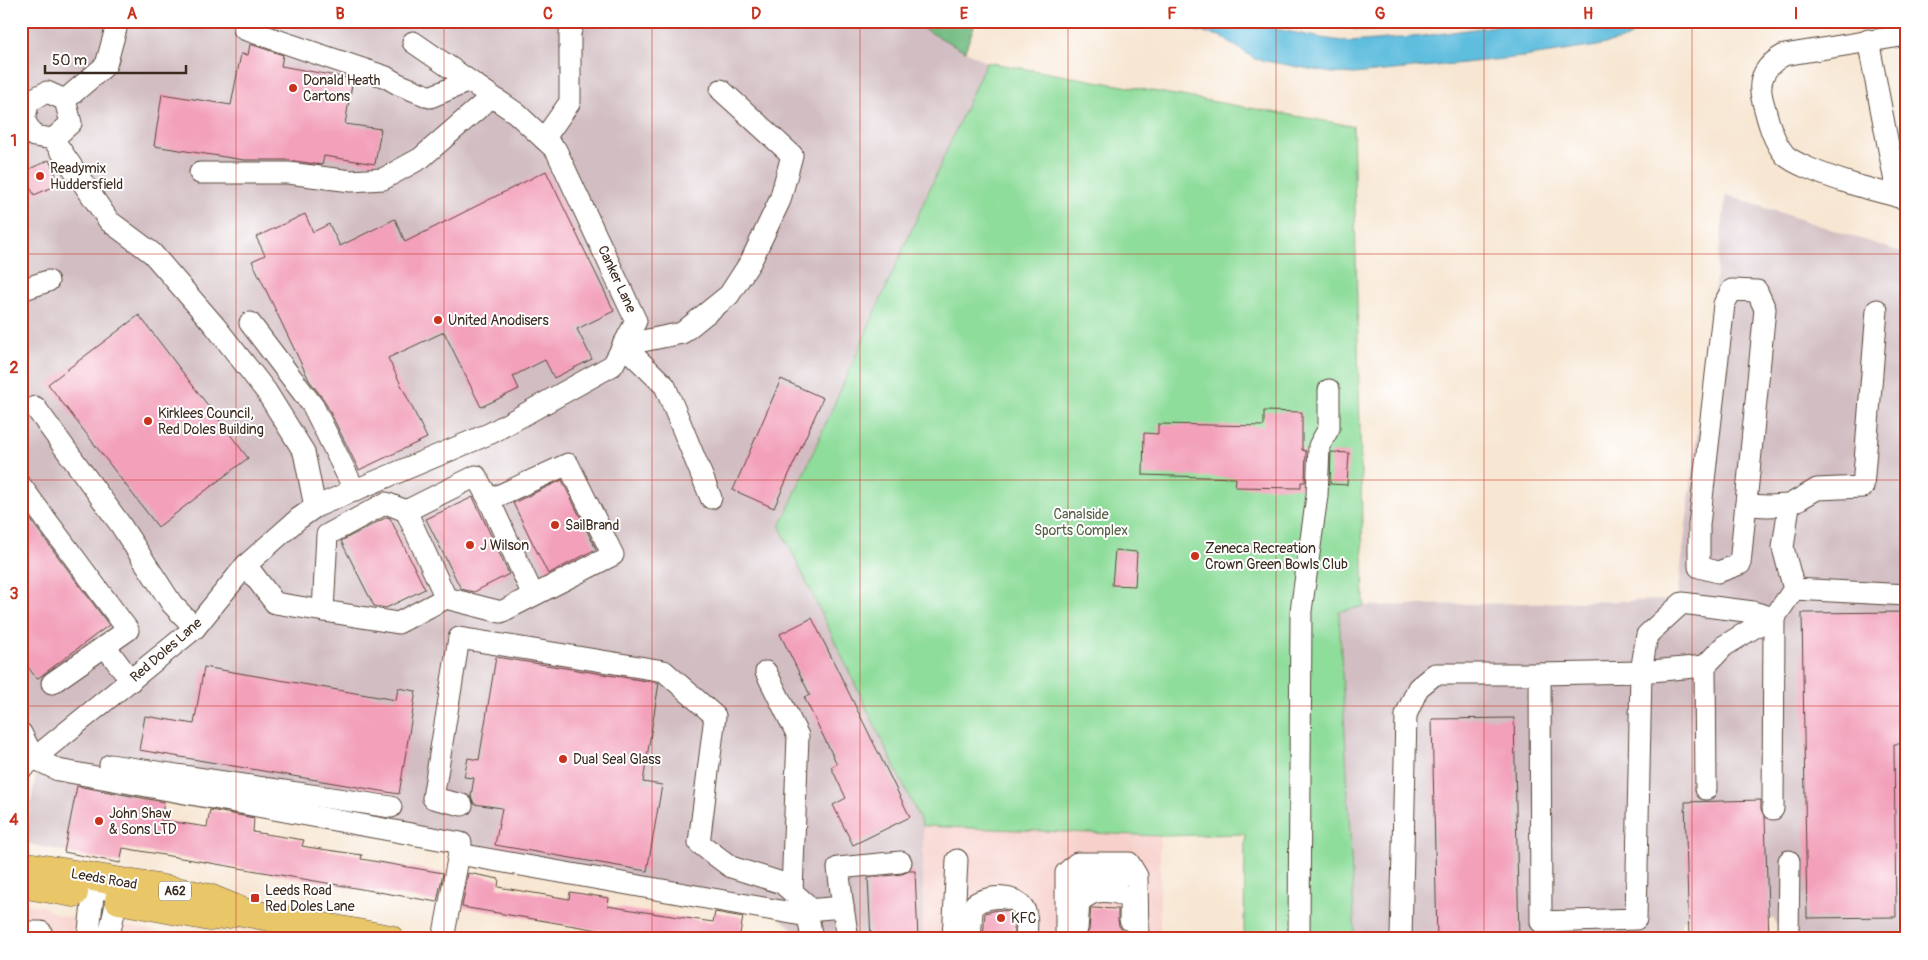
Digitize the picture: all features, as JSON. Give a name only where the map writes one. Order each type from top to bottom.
[{"type":"main road","name":"Leeds Road","points":[[21,865],[105,892]]},
{"type":"main road","name":"Leeds Road","points":[[21,884],[105,892],[209,898],[243,912],[390,939]]},
{"type":"street","points":[[65,100],[106,65],[118,21]]},
{"type":"street","points":[[544,139],[570,102],[570,32],[574,21]]},
{"type":"street","points":[[244,29],[386,77],[430,97],[469,81]]},
{"type":"street","points":[[1868,40],[1902,198],[1830,178],[1786,155],[1775,139],[1767,118],[1760,90],[1762,78],[1767,67],[1773,60],[1784,55],[1868,40],[1907,34]]},
{"type":"street","name":"Canker Lane","points":[[298,519],[315,507],[492,433],[612,364],[636,321],[556,150],[516,114],[413,42]]},
{"type":"street","points":[[623,345],[682,333],[729,295],[751,261],[780,200],[792,155],[721,90]]},
{"type":"street","points":[[65,100],[47,92],[29,101],[23,100],[26,136],[53,139],[109,222],[152,253],[215,326],[266,391],[304,452],[315,507]]},
{"type":"street","points":[[200,173],[288,173],[351,181],[383,179],[421,158],[491,97]]},
{"type":"street","points":[[53,139],[70,123],[65,100]]},
{"type":"street","points":[[21,290],[48,282]]},
{"type":"street","points":[[1732,290],[1757,291],[1765,310],[1746,505],[1740,564],[1718,572],[1700,567],[1700,525],[1724,304],[1732,290]]},
{"type":"street","points":[[1746,505],[1789,505],[1817,489],[1863,487],[1877,310]]},
{"type":"street","points":[[250,323],[313,406],[355,490]]},
{"type":"street","points":[[623,345],[665,386],[711,498]]},
{"type":"street","points":[[1299,939],[1301,611],[1317,496],[1318,446],[1329,428],[1329,390]]},
{"type":"street","points":[[35,408],[120,524],[172,604],[195,628]]},
{"type":"street","points":[[246,565],[275,603],[398,623],[446,598],[501,612],[613,555],[568,464],[489,500]]},
{"type":"street","points":[[406,511],[476,476],[533,595]]},
{"type":"street","points":[[21,486],[128,630],[52,683]]},
{"type":"street","points":[[323,611],[327,535],[386,503],[406,511],[446,598]]},
{"type":"street","points":[[1401,939],[1406,714],[1418,688],[1435,674],[1641,672],[1704,666],[1724,646],[1760,624],[1774,618],[1794,589],[1783,548],[1789,505]]},
{"type":"street","name":"Red Doles Lane","points":[[28,764],[195,628],[246,565],[298,519]]},
{"type":"street","points":[[1794,589],[1907,596]]},
{"type":"street","points":[[1540,674],[1542,922],[1636,919],[1641,672],[1647,635],[1682,603],[1753,612],[1774,618]]},
{"type":"street","points":[[1773,809],[1774,618]]},
{"type":"street","points":[[462,805],[433,798],[459,638],[664,672],[715,716],[699,843],[731,867],[782,882],[806,904],[812,939]]},
{"type":"street","points":[[105,646],[131,681]]},
{"type":"street","points":[[1704,666],[1706,789]]},
{"type":"street","points":[[766,672],[798,736],[792,891]]},
{"type":"street","points":[[21,733],[28,764],[461,843],[443,939]]},
{"type":"street","points":[[67,772],[84,764],[98,763],[391,808]]},
{"type":"street","points":[[459,854],[808,913],[843,907]]},
{"type":"street","points":[[954,939],[957,860]]},
{"type":"street","points":[[1788,939],[1789,861]]},
{"type":"street","points":[[848,939],[838,868],[901,862]]},
{"type":"street","points":[[1066,939],[1066,873],[1077,863],[1129,863],[1137,876],[1138,939]]},
{"type":"street","points":[[88,939],[105,892]]},
{"type":"street","points":[[105,892],[108,939]]},
{"type":"street","points":[[1076,939],[1079,902],[1096,892],[1119,893],[1130,902],[1130,939]]},
{"type":"street","points":[[970,939],[972,911],[975,904],[987,898],[1013,899],[1017,902],[1026,914],[1026,939]]},
{"type":"shaded area","points":[[21,21],[909,21],[986,62],[780,527],[923,826],[923,939],[801,939],[799,934],[771,911],[134,790],[120,863],[24,843],[36,775],[21,773]]},
{"type":"shaded area","points":[[1726,195],[1907,254],[1907,889],[1902,939],[1783,939],[1774,919],[1682,920],[1679,936],[1575,937],[1574,939],[1355,939],[1339,611],[1364,606],[1677,600]]},
{"type":"shaded area","points":[[923,826],[1160,836],[1160,939],[923,939]]},
{"type":"shaded area","points":[[21,904],[41,906],[61,916],[207,939],[21,939]]},
{"type":"green space","points":[[909,21],[976,21],[965,51]]},
{"type":"green space","points":[[1315,21],[1426,21],[1366,31]]},
{"type":"green space","name":"Canalside Sports Complex","points":[[986,62],[1353,126],[1364,606],[1339,612],[1355,939],[1244,939],[1245,834],[1160,836],[923,826],[780,527]]},
{"type":"water","points":[[1097,21],[1145,21],[1133,26],[1127,26]]},
{"type":"water","points":[[1146,21],[1207,21],[1228,26],[1271,28],[1350,42],[1424,36],[1531,21],[1689,21],[1637,28],[1631,36],[1625,39],[1597,46],[1523,57],[1354,74],[1332,73],[1255,59],[1220,36]]},
{"type":"building","points":[[250,44],[283,55],[281,66],[353,79],[345,124],[381,129],[375,164],[324,156],[322,165],[288,160],[244,160],[154,146],[162,94],[231,105],[241,54],[248,55]]},
{"type":"building","name":"Readymix Huddersfield","points":[[49,160],[60,184],[34,195],[23,172]]},
{"type":"building","name":"United Anodisers","points":[[546,171],[614,311],[577,329],[592,359],[554,378],[545,360],[513,376],[519,389],[481,407],[444,332],[388,358],[427,438],[359,470],[324,400],[309,380],[252,261],[265,255],[256,237],[305,214],[313,232],[329,224],[340,246],[395,219],[405,242]]},
{"type":"building","name":"Kirklees Council, Red Doles Building","points":[[139,315],[248,458],[158,527],[48,384]]},
{"type":"building","points":[[781,379],[823,398],[774,508],[733,490]]},
{"type":"building","points":[[1264,411],[1302,412],[1302,450],[1306,451],[1305,482],[1301,482],[1301,488],[1235,487],[1236,478],[1143,475],[1144,433],[1158,434],[1158,424],[1264,426]]},
{"type":"building","points":[[1331,452],[1349,453],[1347,485],[1330,484]]},
{"type":"building","points":[[562,480],[596,549],[548,574],[513,503]]},
{"type":"building","name":"J Wilson","points":[[473,497],[509,574],[474,592],[461,589],[426,519]]},
{"type":"building","points":[[21,507],[109,625],[37,679],[21,658]]},
{"type":"building","points":[[387,517],[390,518],[425,589],[386,608],[374,606],[341,541]]},
{"type":"building","points":[[1115,550],[1137,552],[1135,586],[1112,585]]},
{"type":"building","points":[[1907,612],[1907,744],[1894,744],[1896,917],[1807,918],[1802,613]]},
{"type":"building","points":[[812,618],[910,817],[853,845],[833,805],[846,798],[831,767],[837,764],[804,697],[810,695],[780,634]]},
{"type":"building","name":"Dual Seal Glass","points":[[496,657],[659,683],[643,782],[662,785],[647,871],[495,845],[502,808],[474,804],[471,796],[474,778],[464,777],[468,758],[479,760]]},
{"type":"building","points":[[204,667],[396,700],[398,688],[416,691],[399,794],[139,750],[145,716],[194,724]]},
{"type":"building","points":[[1514,718],[1519,939],[1437,939],[1432,719]]},
{"type":"building","points":[[77,786],[164,802],[161,820],[207,827],[210,810],[254,818],[253,832],[304,840],[302,846],[362,855],[361,859],[443,873],[437,902],[123,848],[120,863],[64,852]]},
{"type":"building","points":[[1761,800],[1761,809],[1765,818],[1769,939],[1689,939],[1685,802]]},
{"type":"building","points":[[915,871],[918,939],[871,939],[868,878],[902,874]]},
{"type":"building","points":[[468,873],[499,879],[498,887],[569,899],[570,892],[609,898],[608,906],[638,911],[713,922],[715,912],[743,917],[739,939],[652,939],[462,907]]},
{"type":"building","points":[[1091,908],[1118,909],[1119,926],[1123,931],[1123,939],[1084,939],[1089,930]]},
{"type":"building","points":[[997,910],[1008,911],[1012,915],[1014,939],[983,939],[985,913]]},
{"type":"place","name":"Donald Heath Cartons","points":[[293,88]]},
{"type":"place","name":"Readymix Huddersfield","points":[[40,176]]},
{"type":"place","name":"United Anodisers","points":[[438,320]]},
{"type":"place","name":"Kirklees Council, Red Doles Building","points":[[148,421]]},
{"type":"place","name":"SailBrand","points":[[555,525]]},
{"type":"place","name":"J Wilson","points":[[470,545]]},
{"type":"place","name":"Zeneca Recreation Crown Green Bowls Club","points":[[1195,556]]},
{"type":"place","name":"Dual Seal Glass","points":[[563,759]]},
{"type":"place","name":"John Shaw & Sons LTD","points":[[99,821]]},
{"type":"place","name":"Leeds Road Red Doles Lane","points":[[255,898]]},
{"type":"place","name":"KFC","points":[[1001,918]]}]
